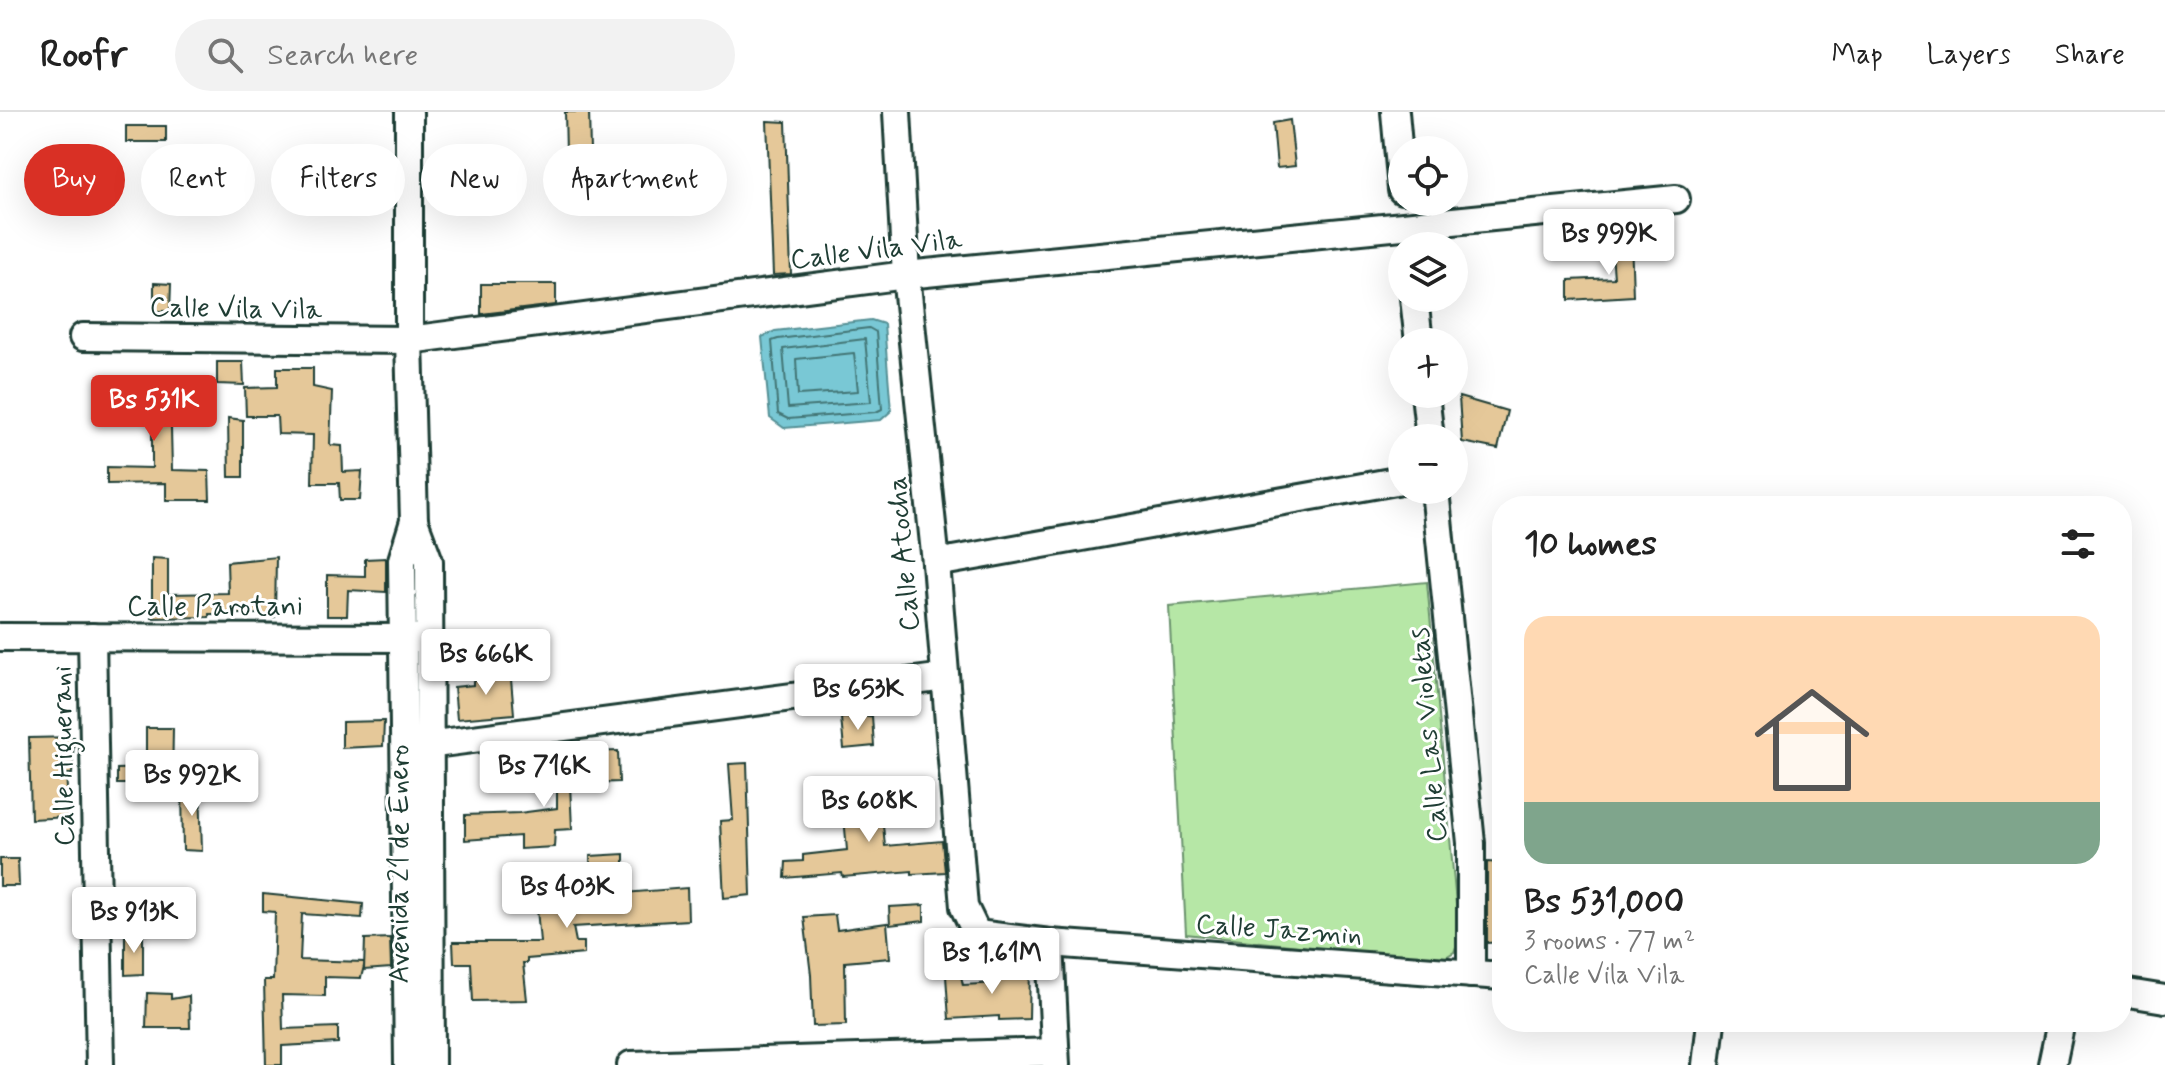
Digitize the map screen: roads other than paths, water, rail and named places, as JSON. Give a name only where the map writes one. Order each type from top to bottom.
[{"type":"street","name":"Avenida 21 de Enero","points":[[409,112],[409,340],[414,521],[429,561],[416,638],[417,747],[431,1065]]},
{"type":"street","name":"Calle Atocha","points":[[897,112],[906,275],[936,563],[964,907],[977,934],[1050,943]]},
{"type":"street","points":[[1395,112],[1397,136]]},
{"type":"street","name":"Calle Vila Vila","points":[[83,337],[409,340],[906,275],[1676,199]]},
{"type":"street","points":[[936,563],[1388,482]]},
{"type":"street","name":"Calle Las Violetas","points":[[1436,504],[1471,843],[1471,974]]},
{"type":"street","name":"Calle Parotani","points":[[0,637],[416,638]]},
{"type":"street","name":"Calle Higuerani","points":[[92,637],[100,1065]]},
{"type":"street","points":[[417,747],[945,677]]},
{"type":"street","name":"Avenida 21 de Enero","points":[[408,1065],[417,747]]},
{"type":"street","points":[[631,1065],[1055,1059],[1050,943]]},
{"type":"street","name":"Calle Jazmin","points":[[1050,943],[1492,975]]},
{"type":"street","points":[[2132,994],[2165,999]]},
{"type":"street","points":[[1706,1065],[1710,1032]]},
{"type":"street","points":[[2052,1065],[2059,1032]]},
{"type":"water","points":[[871,320],[884,324],[891,411],[881,420],[784,428],[770,418],[762,337],[775,331]]}]
